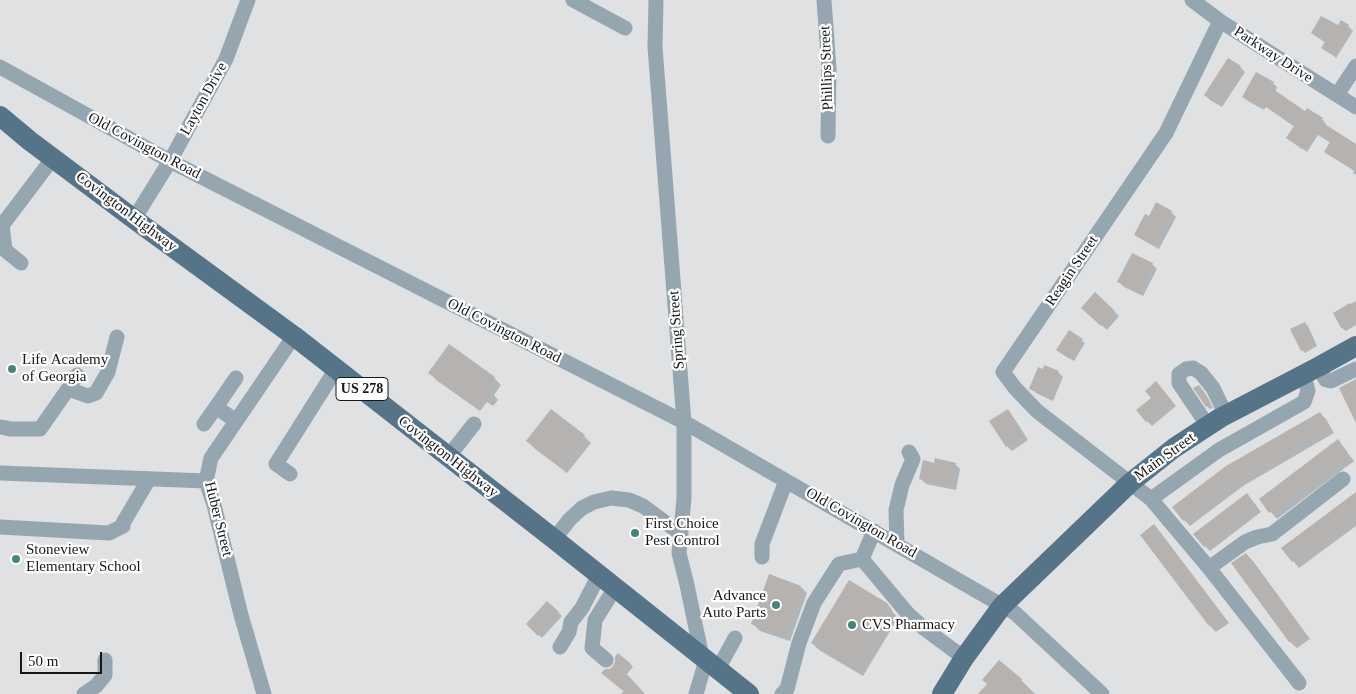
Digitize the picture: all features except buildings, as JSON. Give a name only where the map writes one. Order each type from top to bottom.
[{"type":"main road","name":"Covington Highway","points":[[0,116],[134,219],[294,336],[749,694]]},
{"type":"main road","name":"Main Street","points":[[942,694],[964,658],[1002,606],[1130,483],[1174,448],[1226,415],[1354,351]]},
{"type":"street","name":"Layton Drive","points":[[134,219],[170,161],[226,60],[248,0]]},
{"type":"street","points":[[573,0],[625,28]]},
{"type":"street","name":"Spring Street","points":[[656,0],[655,47],[684,422],[684,498],[679,552],[709,662]]},
{"type":"street","name":"Phillips Street","points":[[824,0],[828,69],[828,136]]},
{"type":"street","name":"Parkway Drive","points":[[1192,0],[1220,21],[1356,107]]},
{"type":"street","name":"Reagin Street","points":[[1130,483],[1037,411],[1003,372],[1166,132],[1220,21]]},
{"type":"street","points":[[1337,95],[1356,66]]},
{"type":"street","name":"Old Covington Road","points":[[0,67],[170,161],[684,422],[1015,613],[1102,694]]},
{"type":"street","points":[[21,263],[5,250],[1,226],[53,158]]},
{"type":"street","name":"Huber Street","points":[[264,694],[206,481],[211,458],[294,336]]},
{"type":"street","points":[[68,389],[88,396],[96,393],[108,372],[117,337]]},
{"type":"street","points":[[1208,426],[1179,383],[1179,374],[1186,369],[1193,368],[1202,373],[1213,388],[1226,415]]},
{"type":"street","points":[[290,474],[276,464],[336,369]]},
{"type":"street","points":[[1151,499],[1219,450],[1304,402],[1311,371],[1331,381],[1356,369]]},
{"type":"street","points":[[0,427],[40,429],[77,375]]},
{"type":"street","points":[[204,424],[236,378]]},
{"type":"street","points":[[216,407],[236,421]]},
{"type":"street","points":[[448,457],[474,424]]},
{"type":"street","points":[[897,544],[896,510],[902,485],[913,459],[909,452]]},
{"type":"street","points":[[0,473],[206,481]]},
{"type":"street","points":[[0,527],[109,533],[123,526],[149,479]]},
{"type":"street","points":[[1209,568],[1245,542],[1272,534],[1343,479]]},
{"type":"street","points":[[762,557],[762,544],[786,481]]},
{"type":"street","points":[[1130,483],[1151,499],[1209,568],[1299,684]]},
{"type":"street","points":[[554,539],[570,519],[582,508],[594,502],[611,498],[629,500],[643,506],[681,534]]},
{"type":"street","points":[[862,560],[874,531]]},
{"type":"street","points":[[862,560],[909,615],[964,658]]},
{"type":"street","points":[[782,694],[787,689],[799,644],[814,603],[839,564],[862,560]]},
{"type":"street","points":[[560,647],[569,632],[571,622],[582,608],[599,575]]},
{"type":"street","points":[[606,660],[592,648],[595,620],[615,588]]},
{"type":"street","points":[[696,694],[709,662],[728,652],[735,638]]},
{"type":"street","points":[[84,694],[96,686],[105,675],[105,660]]},
{"type":"place","name":"Life Academy of Georgia","points":[[12,369]]},
{"type":"place","name":"First Choice Pest Control","points":[[635,533]]},
{"type":"place","name":"Stoneview Elementary School","points":[[16,559]]},
{"type":"place","name":"Advance Auto Parts","points":[[776,605]]},
{"type":"place","name":"CVS Pharmacy","points":[[852,625]]}]
